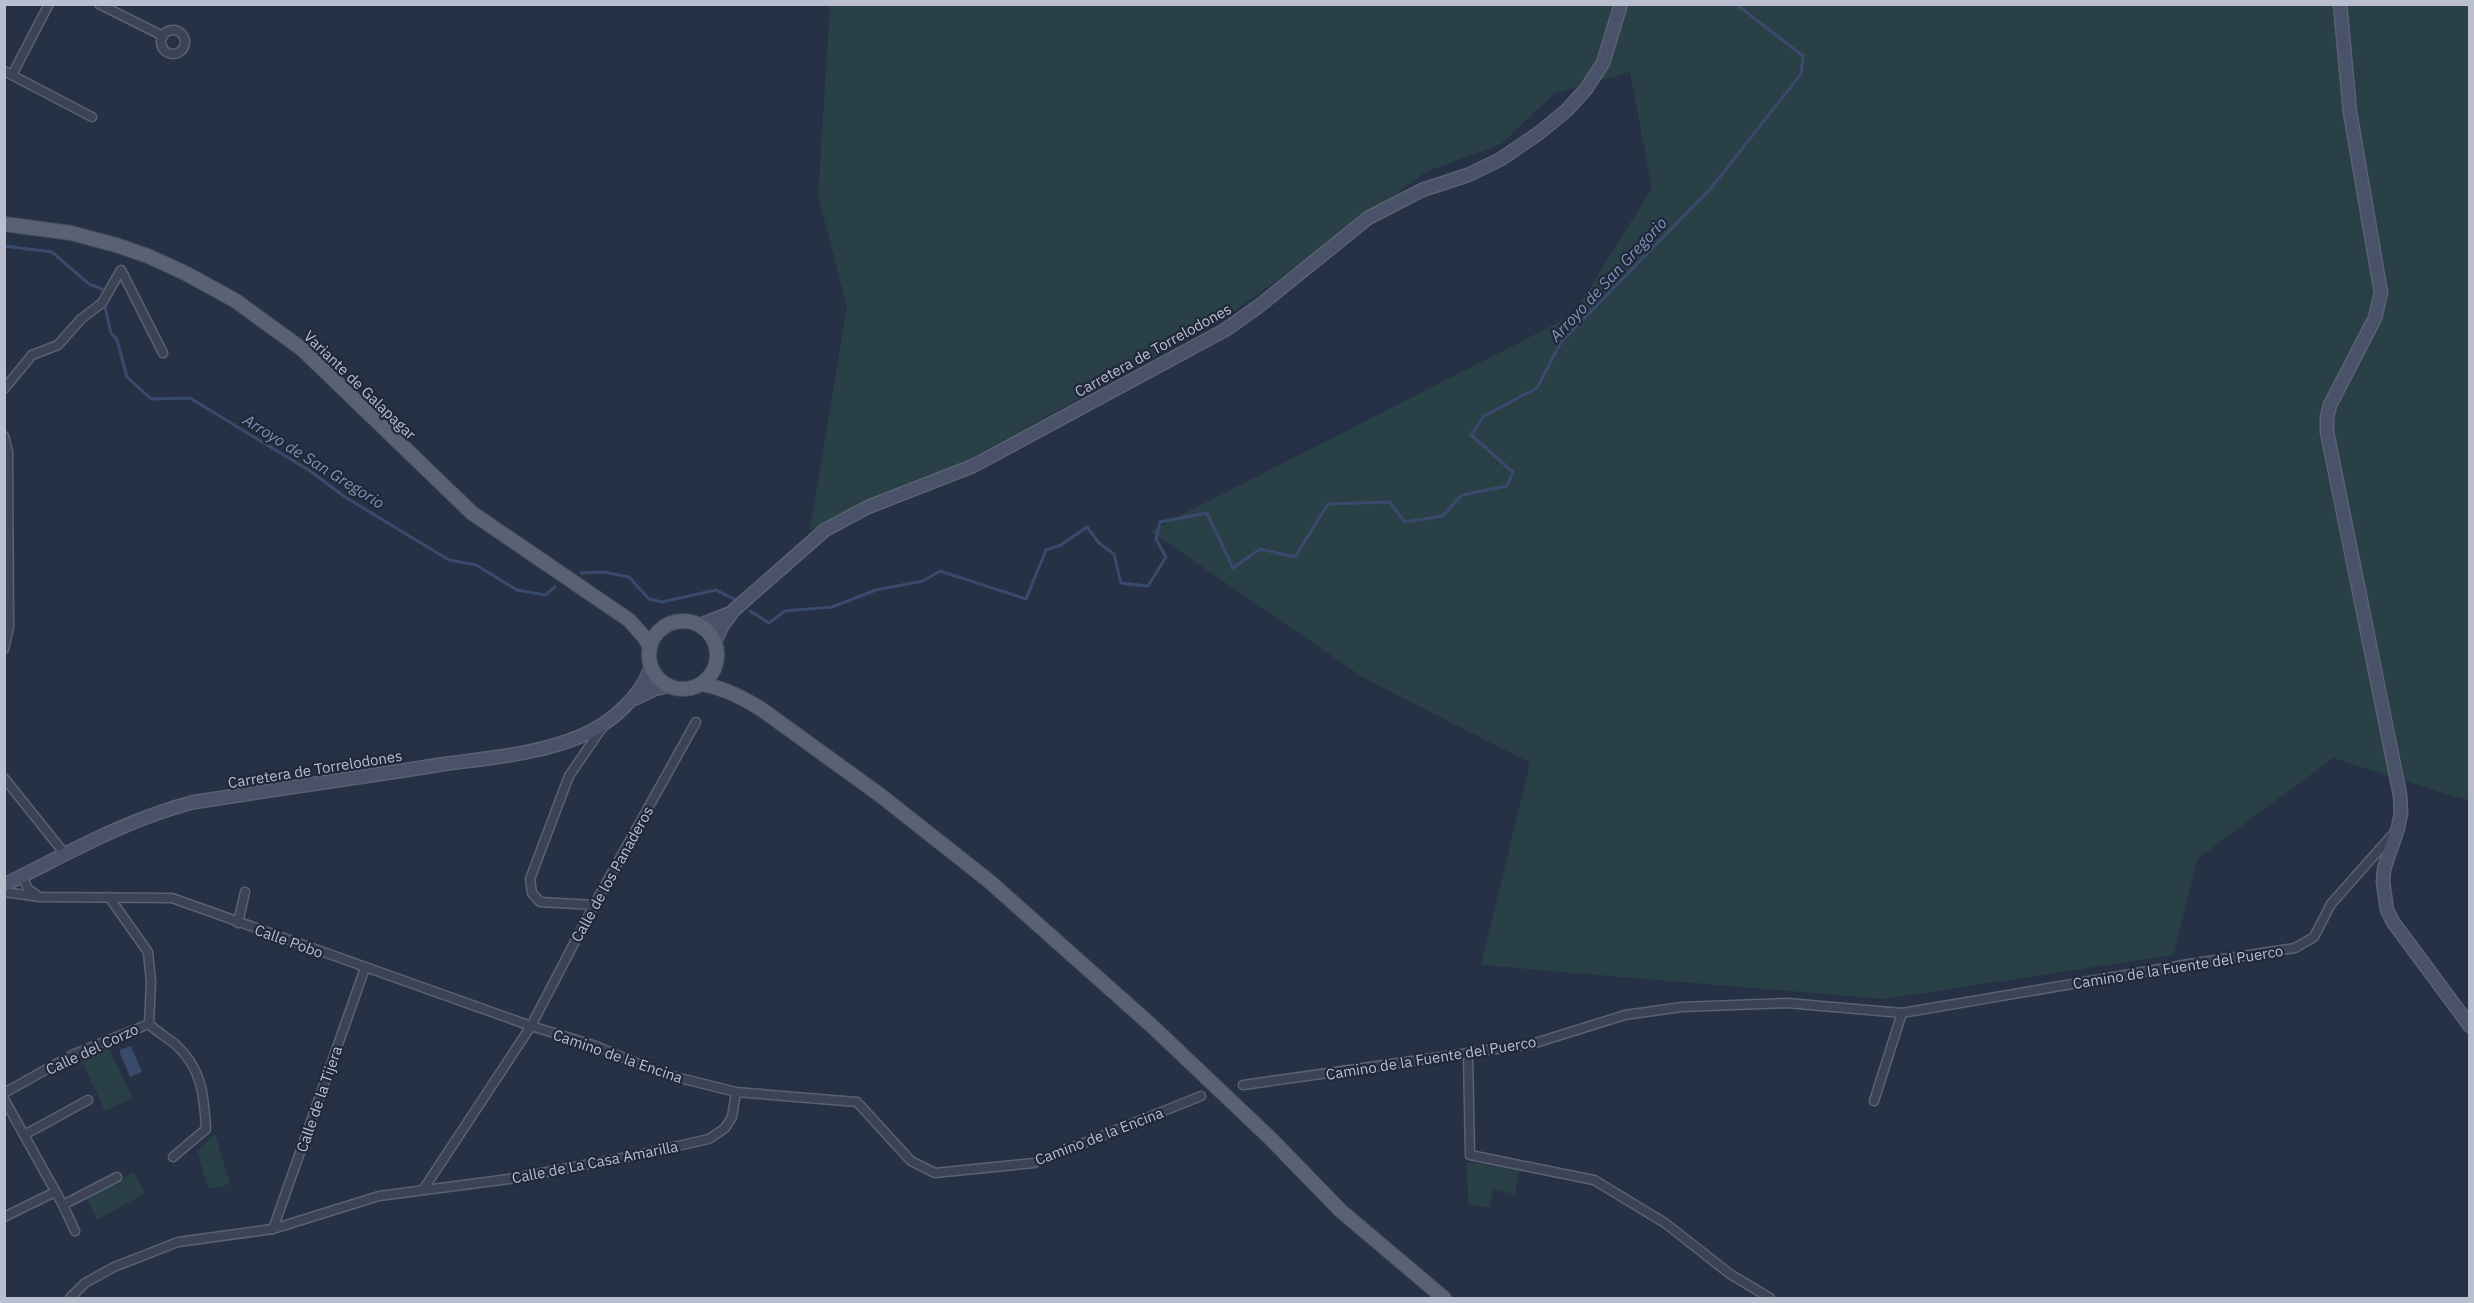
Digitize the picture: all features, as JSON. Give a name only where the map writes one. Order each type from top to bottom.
[{"type":"main road","name":"Carretera de Torrelodones","points":[[700,625],[717,620],[734,610],[825,530],[868,507],[972,466],[1205,340],[1259,306],[1368,218],[1422,190],[1468,175],[1502,159],[1567,110],[1586,89],[1603,63],[1622,4]]},
{"type":"main road","points":[[2340,4],[2350,112],[2381,293],[2375,318],[2330,405],[2327,432],[2394,756],[2400,795],[2401,813],[2384,869],[2383,889],[2387,910],[2393,922],[2469,1026]]},
{"type":"main road","name":"Variante de Galapagar","points":[[4,224],[70,233],[116,245],[148,256],[187,274],[236,301],[302,349],[472,513],[629,620]]},
{"type":"main road","name":"Carretera de Torrelodones","points":[[715,642],[722,626],[734,610]]},
{"type":"main road","points":[[629,620],[662,628]]},
{"type":"main road","points":[[629,620],[650,647]]},
{"type":"main road","points":[[681,622],[700,625],[709,632],[718,653],[711,675],[702,684],[692,689],[680,690],[668,686],[658,678],[651,667],[650,647],[654,637],[662,628],[681,622]]},
{"type":"main road","points":[[716,664],[723,676],[744,698],[880,795],[989,881],[1152,1026],[1271,1139],[1341,1211],[1444,1299]]},
{"type":"main road","name":"Carretera de Torrelodones","points":[[632,700],[646,680],[651,667]]},
{"type":"main road","points":[[702,684],[717,686],[744,698]]},
{"type":"main road","name":"Carretera de Torrelodones","points":[[4,885],[123,826],[173,808],[194,802],[525,752],[583,735],[608,720],[632,700],[655,689],[668,686]]},
{"type":"street","points":[[49,4],[8,73],[92,117]]},
{"type":"street","points":[[99,4],[163,36]]},
{"type":"street","points":[[4,388],[32,355],[58,345],[81,319],[102,303],[121,270],[163,353]]},
{"type":"street","points":[[4,436],[8,452],[9,627],[4,649]]},
{"type":"street","points":[[594,905],[540,902],[532,893],[530,879],[569,776],[608,720]]},
{"type":"street","name":"Calle de los Panaderos","points":[[531,1026],[594,905],[696,722]]},
{"type":"street","points":[[4,778],[65,854]]},
{"type":"street","name":"Camino de la Fuente del Puerco","points":[[1243,1085],[1533,1044],[1625,1015],[1682,1007],[1787,1003],[1902,1013],[2295,948],[2314,937],[2331,904],[2398,828]]},
{"type":"street","points":[[22,876],[28,889],[40,897]]},
{"type":"street","name":"Calle Pobo","points":[[4,892],[40,897],[172,898],[531,1026]]},
{"type":"street","points":[[238,923],[245,892]]},
{"type":"street","name":"Calle del Corzo","points":[[109,897],[148,952],[151,982],[148,1024]]},
{"type":"street","name":"Calle de la Tijera","points":[[273,1229],[365,968]]},
{"type":"street","points":[[1874,1101],[1902,1013]]},
{"type":"street","name":"Calle del Corzo","points":[[4,1093],[74,1054],[148,1024]]},
{"type":"street","name":"Calle del Corzo","points":[[148,1024],[176,1045],[195,1068],[204,1091],[206,1129],[173,1157]]},
{"type":"street","points":[[423,1190],[531,1026]]},
{"type":"street","name":"Camino de la Encina","points":[[531,1026],[596,1046],[660,1073],[736,1092],[857,1102],[911,1161],[935,1173],[1034,1162],[1201,1096]]},
{"type":"street","points":[[1468,1054],[1470,1155],[1594,1180],[1665,1223],[1730,1274],[1770,1299]]},
{"type":"street","name":"Calle de La Casa Amarilla","points":[[70,1299],[85,1283],[114,1267],[177,1242],[273,1229],[379,1196],[509,1179],[709,1139],[725,1128],[732,1117],[736,1092]]},
{"type":"street","points":[[4,1099],[75,1231]]},
{"type":"street","points":[[24,1135],[88,1100]]},
{"type":"street","points":[[63,1205],[117,1177]]},
{"type":"street","points":[[4,1217],[55,1192]]},
{"type":"green space","points":[[830,5],[2469,5],[2469,801],[2333,758],[2197,859],[2173,955],[1884,999],[1481,965],[1530,763],[1364,678],[1150,531],[1573,315],[1652,188],[1630,72],[1555,93],[1501,144],[1426,172],[1225,318],[962,463],[810,530],[847,307],[818,196]]},
{"type":"green space","points":[[108,1047],[133,1098],[105,1111],[81,1059]]},
{"type":"green space","points":[[215,1134],[230,1184],[210,1189],[197,1151]]},
{"type":"green space","points":[[1467,1162],[1519,1170],[1515,1194],[1493,1190],[1489,1208],[1468,1204]]},
{"type":"green space","points":[[134,1172],[145,1193],[97,1220],[87,1198]]},
{"type":"water","points":[[131,1046],[142,1072],[130,1077],[119,1050]]},
{"type":"waterway","name":"Arroyo de San Gregorio","points":[[750,611],[769,623],[785,611],[832,607],[876,590],[923,581],[940,571],[1026,599],[1046,550],[1061,545],[1087,527],[1099,543],[1114,554],[1121,583],[1148,586],[1166,557],[1156,539],[1160,522],[1207,513],[1233,568],[1260,549],[1295,557],[1328,504],[1389,502],[1405,522],[1442,516],[1462,495],[1507,486],[1513,472],[1471,435],[1484,416],[1537,388],[1561,342],[1711,188],[1801,74],[1803,56],[1736,4]]},
{"type":"waterway","name":"Arroyo de San Gregorio","points":[[4,246],[52,252],[89,284],[102,289]]},
{"type":"waterway","name":"Arroyo de San Gregorio","points":[[105,307],[111,333],[117,340],[127,377],[151,399],[190,398],[449,560],[476,565],[517,590],[545,595],[555,587]]},
{"type":"waterway","name":"Arroyo de San Gregorio","points":[[581,573],[604,572],[629,577],[649,599],[662,602],[716,590],[734,599]]}]
